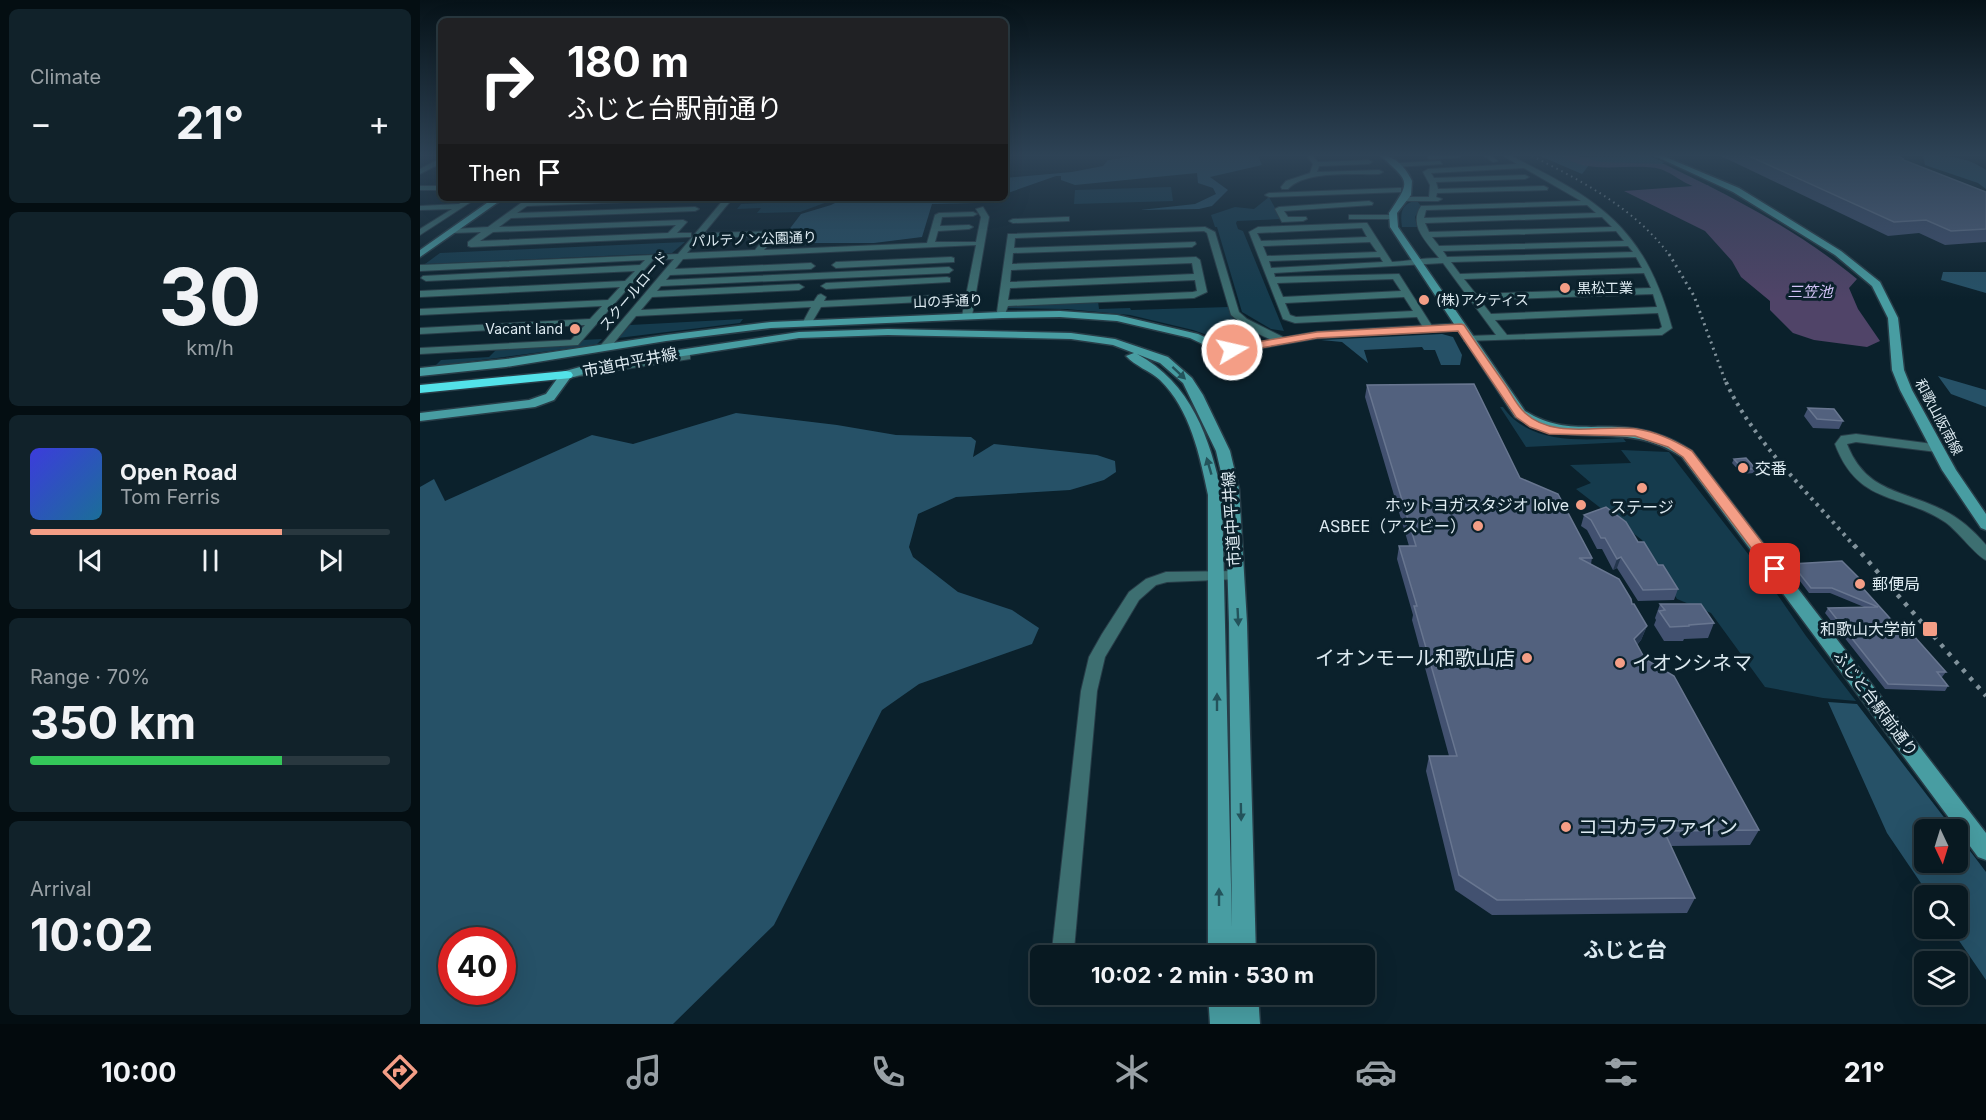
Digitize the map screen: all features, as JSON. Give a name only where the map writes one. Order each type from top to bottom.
[{"type":"highway","points":[[420,389],[567,375]]},
{"type":"street","points":[[420,233],[464,204]]},
{"type":"street","points":[[420,254],[492,204]]},
{"type":"street","points":[[462,251],[525,204],[529,204]]},
{"type":"street","points":[[572,240],[612,204]]},
{"type":"street","name":"スクールロード","points":[[605,347],[690,246],[693,236],[724,204]]},
{"type":"street","points":[[1357,204],[1279,209],[1285,220],[1364,221],[1381,225]]},
{"type":"street","points":[[1369,204],[1364,221],[1389,264]]},
{"type":"street","points":[[1399,204],[1392,217],[1253,232],[1286,317],[1295,320],[1419,314]]},
{"type":"street","points":[[1504,338],[1419,225],[1420,212],[1424,208],[1562,204]]},
{"type":"street","points":[[1464,333],[1504,338],[1662,332],[1668,328],[1648,270],[1638,254],[1618,229],[1589,204]]},
{"type":"street","name":"和歌山阪南線","points":[[1758,204],[1838,253],[1876,284],[1893,318],[1895,349],[1902,380],[1936,448],[1986,525]]},
{"type":"street","points":[[420,208],[461,206]]},
{"type":"street","points":[[508,216],[603,213],[698,206],[671,236]]},
{"type":"street","points":[[930,245],[939,215],[976,212],[985,217],[967,316]]},
{"type":"street","points":[[1420,221],[1604,215]]},
{"type":"street","points":[[1066,219],[1013,217],[1003,309],[1194,295],[1202,292],[1188,230]]},
{"type":"street","name":"ふじと台駅前通り","points":[[1392,217],[1394,227],[1520,414],[1534,425],[1561,431],[1635,433],[1655,437],[1687,454],[1986,850]]},
{"type":"street","points":[[420,220],[442,219]]},
{"type":"street","points":[[453,231],[683,222]]},
{"type":"street","points":[[935,229],[969,228]]},
{"type":"street","points":[[1011,236],[1205,229],[1211,232],[1234,313],[1244,321],[1281,340]]},
{"type":"street","points":[[1426,235],[1618,229]]},
{"type":"street","points":[[471,244],[780,233],[758,252]]},
{"type":"street","points":[[1258,244],[1373,239]]},
{"type":"street","points":[[690,246],[791,242]]},
{"type":"street","name":"パルテノン公園通り","points":[[547,262],[973,243]]},
{"type":"street","points":[[1437,249],[1630,243]]},
{"type":"street","points":[[633,313],[817,304],[941,303],[955,244]]},
{"type":"street","points":[[1009,251],[1192,244]]},
{"type":"street","points":[[808,322],[844,249]]},
{"type":"street","points":[[790,305],[820,250]]},
{"type":"street","points":[[1264,260],[1382,254]]},
{"type":"street","points":[[1269,275],[1445,260],[1638,254]]},
{"type":"street","points":[[1008,267],[1219,260]]},
{"type":"street","points":[[420,268],[547,262]]},
{"type":"street","points":[[448,350],[547,262]]},
{"type":"street","points":[[420,351],[574,343],[646,264],[423,280]]},
{"type":"street","points":[[836,265],[950,265]]},
{"type":"street","points":[[659,283],[832,275],[950,265]]},
{"type":"street","points":[[668,272],[811,266]]},
{"type":"street","points":[[423,280],[441,267]]},
{"type":"street","points":[[1458,277],[1648,270]]},
{"type":"street","points":[[1269,275],[1396,276],[1429,329]]},
{"type":"street","points":[[1005,285],[1199,277]]},
{"type":"street","points":[[826,286],[946,280]]},
{"type":"street","points":[[420,294],[628,284]]},
{"type":"street","points":[[650,294],[799,287]]},
{"type":"street","points":[[1473,297],[1656,291]]},
{"type":"street","points":[[1279,300],[1407,294]]},
{"type":"street","points":[[420,312],[611,303]]},
{"type":"street","name":"山の手通り","points":[[420,372],[506,363],[717,331],[808,322],[967,316],[1003,309],[1117,318],[1194,336],[1219,348],[1232,350],[1251,348],[1281,340],[1429,329],[1464,333]]},
{"type":"street","points":[[1488,317],[1662,310]]},
{"type":"street","points":[[420,331],[594,322]]},
{"type":"street","name":"市道中平井線","points":[[567,375],[598,366],[726,344],[828,333],[1046,334],[1095,338],[1133,347],[1164,360],[1188,381],[1214,430],[1226,461],[1232,489],[1244,945]]},
{"type":"street","name":"市道中平井線","points":[[567,375],[795,342],[880,339],[1065,342],[1106,348],[1140,359],[1154,367],[1174,387],[1181,398],[1202,444],[1215,495],[1220,945]]},
{"type":"street","points":[[420,417],[531,404],[550,397],[567,375]]},
{"type":"street","points":[[1936,448],[1856,438],[1845,439],[1841,444],[1848,458],[1867,481],[1891,496],[1925,506],[1954,522],[1965,529],[1986,555]]},
{"type":"street","points":[[1064,945],[1089,691],[1097,657],[1134,596],[1151,582],[1166,577],[1236,576]]},
{"type":"street","points":[[1222,1005],[1223,1024]]},
{"type":"street","points":[[1246,1005],[1247,1024]]},
{"type":"shaded area","points":[[741,204],[822,204],[800,212],[757,213],[761,208],[737,209]]},
{"type":"shaded area","points":[[932,204],[922,237],[874,243],[811,243],[788,231],[801,214],[831,205],[941,204]]},
{"type":"shaded area","points":[[1214,204],[1199,209],[1140,210]]},
{"type":"shaded area","points":[[1261,204],[1273,204],[1281,219],[1237,221],[1236,223],[1238,229],[1243,231],[1284,331],[1271,329],[1242,312],[1217,227],[1211,215],[1235,207],[1254,209]]},
{"type":"shaded area","points":[[1408,204],[1419,204],[1421,206],[1415,217],[1417,227],[1402,227],[1403,210]]},
{"type":"shaded area","points":[[685,242],[672,253],[425,264],[440,253]]},
{"type":"shaded area","points":[[1943,272],[1986,272],[1986,293],[1941,280]]},
{"type":"shaded area","points":[[1098,301],[1099,309],[1228,307],[1231,313],[1263,333],[1238,340],[1219,339],[1193,330],[1130,315],[1067,309],[1008,308],[1008,306]]},
{"type":"shaded area","points":[[743,319],[740,323],[618,338],[630,325]]},
{"type":"shaded area","points":[[1442,334],[1453,337],[1462,355],[1460,365],[1441,365],[1435,350],[1424,350],[1422,347],[1364,350],[1368,363],[1342,342],[1321,340]]},
{"type":"shaded area","points":[[602,339],[597,344],[587,346],[435,366],[441,360],[489,357],[497,349],[578,345],[582,340]]},
{"type":"shaded area","points":[[1938,376],[1986,390],[1986,407],[1951,394]]},
{"type":"shaded area","points":[[1500,407],[1503,407],[1527,428],[1542,434],[1575,439],[1623,438],[1626,442],[1526,447]]},
{"type":"shaded area","points":[[736,413],[837,425],[896,435],[971,437],[976,441],[973,457],[994,444],[1097,455],[1115,461],[1116,472],[1104,480],[1070,490],[956,497],[918,514],[909,547],[913,557],[958,592],[1012,610],[1039,628],[1032,644],[919,684],[882,710],[774,925],[673,1024],[420,1024],[420,487],[434,479],[445,501],[592,435],[633,444]]},
{"type":"shaded area","points":[[1621,450],[1669,452],[1759,568],[1806,636],[1856,701],[1823,698],[1765,687],[1711,613],[1677,599],[1642,540],[1576,489],[1591,483],[1570,465],[1631,463]]},
{"type":"shaded area","points":[[1828,702],[1857,704],[1945,819],[1914,819],[1914,873],[1887,833]]},
{"type":"shaded area","points":[[1968,848],[1986,872],[1986,980],[1958,939],[1968,939],[1968,885],[1922,885],[1914,873],[1968,873]]},
{"type":"water","name":"三笠池","points":[[1650,204],[1742,204],[1785,228],[1822,252],[1857,279],[1849,288],[1858,309],[1880,341],[1867,347],[1814,340],[1793,333],[1770,310],[1770,301],[1741,277],[1732,261],[1705,231]]},
{"type":"building","points":[[1854,204],[1986,204],[1986,229],[1951,231],[1926,220],[1894,222]]},
{"type":"building","name":"イオンモール和歌山店","points":[[1474,384],[1520,478],[1558,494],[1592,558],[1579,558],[1619,579],[1647,626],[1634,639],[1645,659],[1674,676],[1759,830],[1664,831],[1695,898],[1497,900],[1459,875],[1429,756],[1457,756],[1399,546],[1416,546],[1367,385]]},
{"type":"building","points":[[1808,408],[1834,409],[1843,421],[1817,419]]},
{"type":"building","points":[[1746,458],[1756,469],[1743,469],[1734,459]]},
{"type":"building","points":[[1606,507],[1626,522],[1638,542],[1644,542],[1658,565],[1663,565],[1678,589],[1643,590],[1621,557],[1617,559],[1605,538],[1601,538],[1591,520],[1584,515]]},
{"type":"building","points":[[1842,561],[1865,584],[1860,585],[1906,636],[1914,636],[1946,672],[1937,672],[1948,686],[1888,684],[1828,608],[1878,607],[1832,588],[1811,588],[1792,564]]},
{"type":"building","points":[[1660,604],[1701,604],[1714,623],[1670,627],[1659,611],[1665,610]]},
{"type":"railway","points":[[1616,204],[1641,224],[1670,256]]},
{"type":"railway","points":[[1669,254],[1694,296],[1726,383]]},
{"type":"railway","points":[[1726,382],[1737,404],[1767,447],[1855,547]]},
{"type":"railway","points":[[1854,545],[1986,696]]},
{"type":"place","name":"黒松工業","points":[[1565,288]]},
{"type":"place","name":"(株)アクティス","points":[[1424,300]]},
{"type":"place","name":"Vacant land","points":[[575,329]]},
{"type":"place","name":"交番","points":[[1743,468]]},
{"type":"place","name":"ステージ","points":[[1642,488]]},
{"type":"place","name":"ホットヨガスタジオ loIve","points":[[1581,505]]},
{"type":"place","name":"ASBEE（アスビー）","points":[[1478,526]]},
{"type":"place","name":"郵便局","points":[[1860,584]]},
{"type":"place","name":"和歌山大学前","points":[[1930,629]]},
{"type":"place","name":"イオンモール和歌山店","points":[[1527,658]]},
{"type":"place","name":"イオンシネマ","points":[[1620,663]]},
{"type":"place","name":"ココカラファイン","points":[[1566,827]]},
{"type":"district","name":"ふじと台","points":[[1625,950]]},
{"type":"route","points":[[1232,350],[1317,335],[1461,327],[1520,414],[1534,425],[1549,430],[1572,432],[1635,433],[1655,437],[1687,454],[1775,569]]}]
